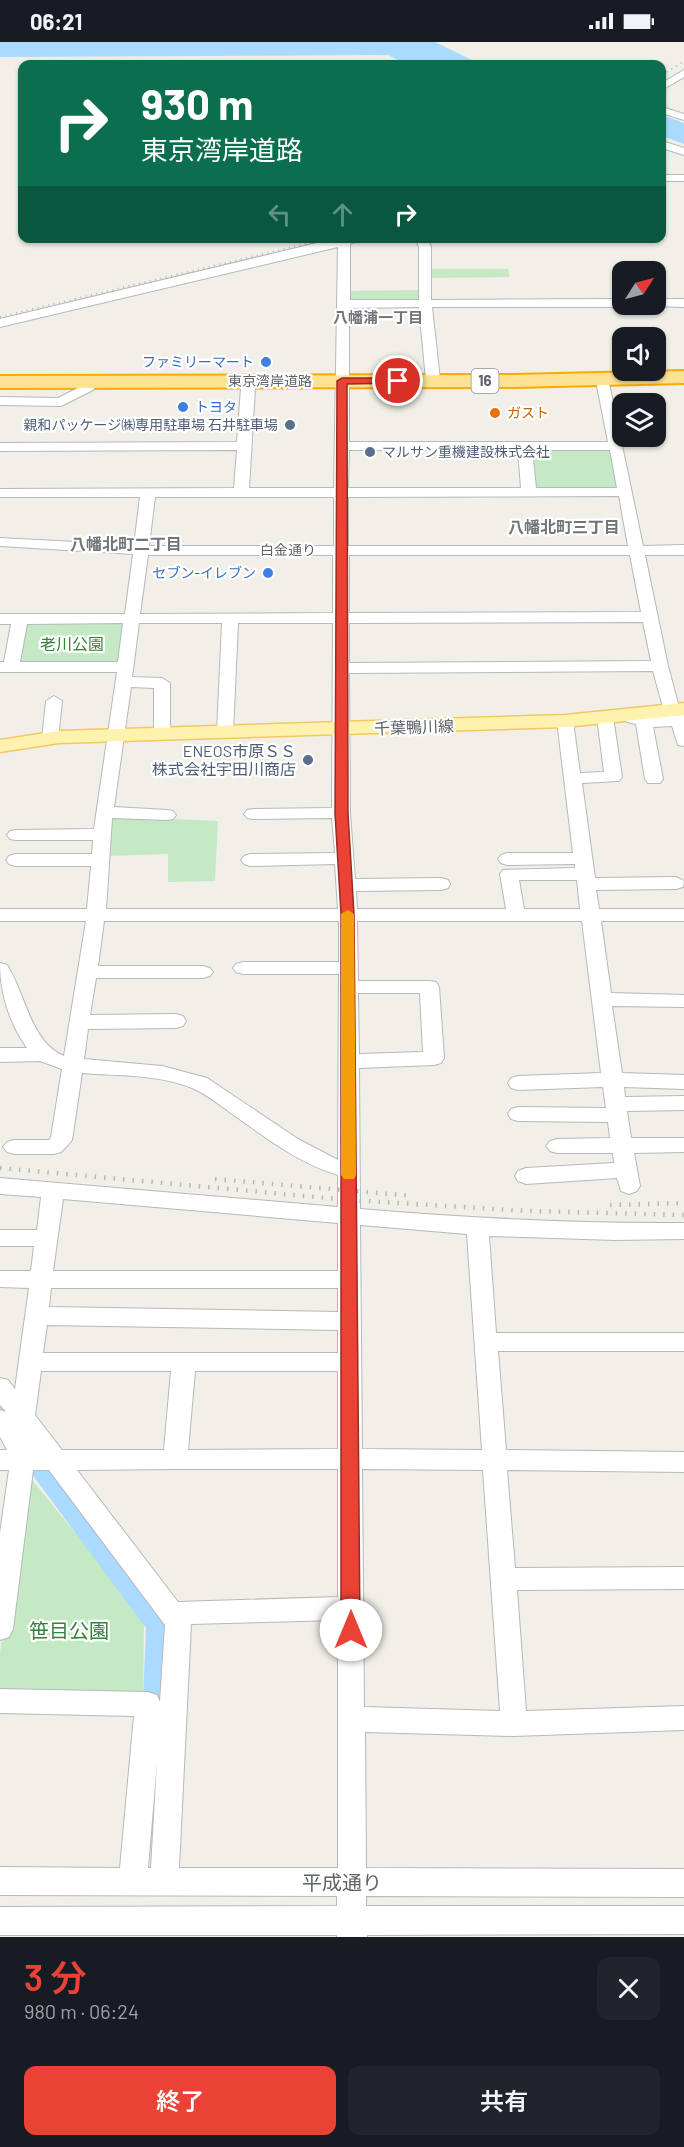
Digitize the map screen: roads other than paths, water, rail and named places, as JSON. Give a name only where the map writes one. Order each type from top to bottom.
[{"type":"highway","name":"東京湾岸道路","points":[[0,387],[248,388],[433,381],[684,379]]},
{"type":"highway","name":"東京湾岸道路","points":[[0,382],[684,387]]},
{"type":"main road","name":"千葉鴨川線","points":[[0,746],[50,738],[565,721],[680,715]]},
{"type":"street","points":[[666,84],[684,73]]},
{"type":"street","points":[[666,111],[684,117]]},
{"type":"street","points":[[666,145],[684,152]]},
{"type":"street","points":[[666,178],[684,178]]},
{"type":"street","points":[[0,323],[336,243]]},
{"type":"street","points":[[344,243],[341,813],[348,914],[352,1930]]},
{"type":"street","points":[[423,243],[425,248],[425,304],[433,381]]},
{"type":"street","points":[[344,304],[612,303]]},
{"type":"street","points":[[666,303],[684,303]]},
{"type":"street","points":[[604,386],[612,430]]},
{"type":"street","points":[[0,401],[61,402],[88,387]]},
{"type":"street","points":[[241,493],[248,388]]},
{"type":"street","points":[[524,445],[529,492]]},
{"type":"street","points":[[0,447],[243,446]]},
{"type":"street","points":[[342,446],[612,446]]},
{"type":"street","points":[[615,447],[660,666],[680,715],[684,741]]},
{"type":"street","points":[[0,493],[623,492]]},
{"type":"street","points":[[14,1147],[54,1147],[61,1140],[96,915],[104,812],[142,550],[148,493]]},
{"type":"street","name":"白金通り","points":[[0,542],[142,550],[684,550]]},
{"type":"street","points":[[0,619],[650,617]]},
{"type":"street","points":[[21,619],[5,667],[124,675],[162,683],[162,734]]},
{"type":"street","points":[[225,732],[230,619]]},
{"type":"street","points":[[343,668],[660,666]]},
{"type":"street","points":[[50,738],[54,700]]},
{"type":"street","points":[[572,778],[613,777],[624,718],[644,724],[654,779]]},
{"type":"street","points":[[526,1176],[627,1178],[565,721]]},
{"type":"street","points":[[104,812],[167,815]]},
{"type":"street","points":[[253,814],[341,813]]},
{"type":"street","points":[[16,835],[102,834]]},
{"type":"street","points":[[250,860],[344,858]]},
{"type":"street","points":[[507,859],[584,872],[676,883]]},
{"type":"street","points":[[15,860],[100,860]]},
{"type":"street","points":[[516,915],[508,874],[584,872]]},
{"type":"street","points":[[346,885],[441,884]]},
{"type":"street","points":[[0,915],[684,915]]},
{"type":"street","points":[[243,968],[429,987],[434,1058],[348,1061]]},
{"type":"street","points":[[0,969],[8,980],[22,1022],[39,1049],[45,1054],[74,1065],[162,1073],[199,1083],[285,1141],[326,1165],[349,1171]]},
{"type":"street","points":[[87,972],[203,972]]},
{"type":"street","points":[[601,999],[684,1000]]},
{"type":"street","points":[[80,1022],[176,1021]]},
{"type":"street","points":[[0,1055],[45,1054]]},
{"type":"street","points":[[518,1083],[612,1080],[684,1082]]},
{"type":"street","points":[[518,1114],[684,1103]]},
{"type":"street","points":[[557,1146],[684,1145]]},
{"type":"street","points":[[0,1186],[477,1227],[615,1232],[684,1231]]},
{"type":"street","points":[[12,1418],[30,1362],[53,1190]]},
{"type":"street","points":[[477,1227],[514,1724]]},
{"type":"street","points":[[0,1238],[47,1238]]},
{"type":"street","points":[[0,1279],[41,1281],[349,1280]]},
{"type":"street","points":[[37,1316],[350,1321]]},
{"type":"street","points":[[486,1341],[684,1342]]},
{"type":"street","points":[[30,1362],[350,1362]]},
{"type":"street","points":[[175,1460],[184,1362]]},
{"type":"street","points":[[0,1386],[12,1418],[16,1440],[11,1460],[0,1629]]},
{"type":"street","points":[[12,1418],[55,1461],[178,1622],[164,1881]]},
{"type":"street","points":[[11,1460],[350,1459],[684,1462]]},
{"type":"street","points":[[504,1579],[684,1578]]},
{"type":"street","points":[[171,1612],[350,1608]]},
{"type":"street","points":[[0,1701],[148,1704],[133,1881]]},
{"type":"street","points":[[351,1719],[514,1724],[684,1718]]},
{"type":"street","name":"平成通り","points":[[0,1881],[684,1882]]},
{"type":"street","points":[[0,1921],[352,1930],[684,1920]]},
{"type":"water","points":[[0,42],[435,42],[472,60],[398,60],[388,55],[0,57]]},
{"type":"water","points":[[666,116],[684,123],[684,144],[666,137]]},
{"type":"waterway","points":[[0,1406],[164,1624],[161,1698]]},
{"type":"railway","points":[[666,72],[684,61]]},
{"type":"railway","points":[[0,317],[309,243]]},
{"type":"railway","points":[[0,1168],[349,1200],[527,1211],[684,1215]]},
{"type":"railway","points":[[215,1179],[413,1196]]},
{"type":"railway","points":[[610,1205],[684,1203]]},
{"type":"place","name":"ファミリーマート","points":[[266,362]]},
{"type":"place","name":"トヨタ","points":[[183,407]]},
{"type":"place","name":"ガスト","points":[[495,413]]},
{"type":"place","name":"親和パッケージ㈱専用駐車場 石井駐車場","points":[[290,425]]},
{"type":"place","name":"マルサン重機建設株式会社","points":[[370,452]]},
{"type":"place","name":"セブン-イレブン","points":[[268,573]]},
{"type":"place","name":"ENEOS市原ＳＳ 株式会社宇田川商店","points":[[308,760]]},
{"type":"district","name":"八幡浦一丁目","points":[[378,318]]},
{"type":"district","name":"八幡北町三丁目","points":[[564,527]]},
{"type":"district","name":"八幡北町二丁目","points":[[126,544]]},
{"type":"park label","name":"老川公園","points":[[72,644]]},
{"type":"park label","name":"笹目公園","points":[[69,1631]]}]
